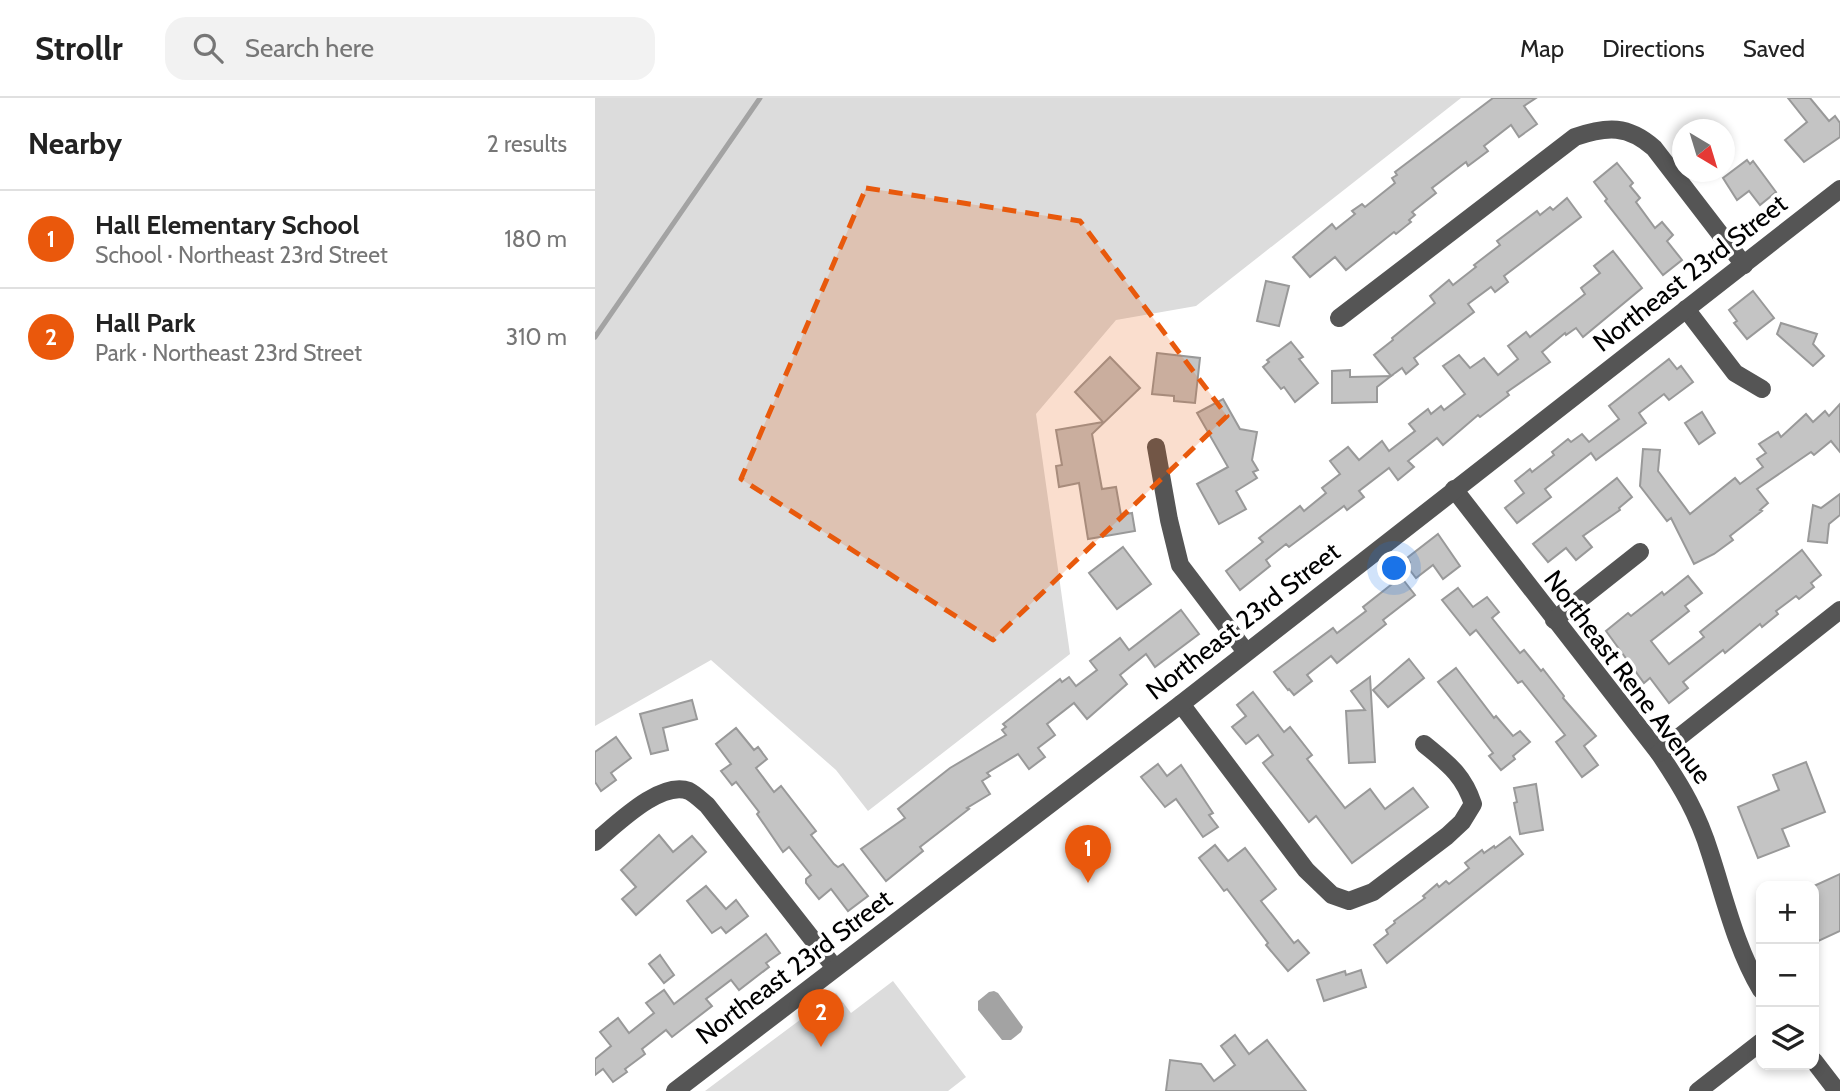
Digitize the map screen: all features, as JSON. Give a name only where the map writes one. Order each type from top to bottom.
[{"type":"street","points":[[1339,318],[1575,137],[1595,130],[1618,129],[1639,135],[1654,148],[1744,265]]},
{"type":"street","name":"Northeast 23rd Street","points":[[675,1091],[1181,704],[1840,189]]},
{"type":"street","points":[[1686,309],[1735,373],[1762,389]]},
{"type":"street","points":[[1156,447],[1180,565],[1246,652]]},
{"type":"street","name":"Northeast Rene Avenue","points":[[1454,489],[1684,789],[1696,814],[1738,941],[1756,979]]},
{"type":"street","points":[[1554,620],[1640,552]]},
{"type":"street","points":[[1659,753],[1840,610]]},
{"type":"street","points":[[1181,704],[1306,870],[1332,895],[1349,901],[1373,892],[1436,844],[1462,822],[1473,804],[1466,785],[1453,767],[1424,744]]},
{"type":"street","points":[[595,842],[651,797],[669,791],[688,791],[707,805],[835,968]]},
{"type":"street","points":[[1698,1091],[1756,1046]]},
{"type":"street","points":[[1819,1068],[1837,1091]]},
{"type":"highlighted area","points":[[866,188],[1080,221],[1227,416],[993,640],[741,479]]},
{"type":"shaded area","points":[[595,98],[1461,98],[1196,306],[1116,320],[1036,414],[1070,654],[868,811],[836,770],[711,660],[595,726]]},
{"type":"shaded area","points":[[893,981],[966,1077],[948,1091],[705,1091],[836,993],[851,1013]]},
{"type":"shaded area","points":[[994,991],[1023,1027],[1011,1040],[1002,1040],[978,1010],[978,1001]]},
{"type":"building","points":[[1493,98],[1536,98],[1524,106],[1537,124],[1519,137],[1511,125],[1484,146],[1488,151],[1468,166],[1466,162],[1432,188],[1436,193],[1412,212],[1415,215],[1409,220],[1411,222],[1346,270],[1335,257],[1310,277],[1293,257],[1332,224],[1336,229],[1355,214],[1352,211],[1362,204],[1365,207],[1395,183],[1392,178],[1397,175],[1395,172]]},
{"type":"building","points":[[1788,98],[1810,98],[1829,121],[1835,116],[1840,123],[1840,137],[1804,162],[1785,140],[1807,122]]},
{"type":"building","points":[[1747,160],[1750,164],[1753,161],[1776,192],[1760,205],[1749,191],[1737,200],[1726,182],[1735,182],[1735,169]]},
{"type":"building","points":[[1617,163],[1633,183],[1630,186],[1640,198],[1636,202],[1655,228],[1662,222],[1673,235],[1667,241],[1682,260],[1663,275],[1605,201],[1607,199],[1594,182]]},
{"type":"building","points":[[1567,198],[1581,217],[1504,276],[1508,282],[1495,292],[1491,287],[1468,304],[1474,312],[1414,358],[1418,364],[1406,374],[1402,368],[1391,376],[1374,355],[1435,303],[1430,296],[1449,280],[1453,285],[1476,267],[1474,265],[1500,245],[1497,241],[1537,211],[1540,215],[1550,207],[1553,210]]},
{"type":"building","points":[[1613,251],[1642,288],[1583,337],[1576,328],[1566,335],[1565,333],[1542,352],[1550,362],[1507,392],[1509,395],[1480,417],[1478,415],[1443,445],[1437,438],[1408,461],[1414,467],[1398,480],[1389,468],[1359,491],[1364,497],[1347,510],[1344,506],[1289,547],[1286,544],[1266,560],[1270,566],[1240,590],[1226,571],[1263,542],[1259,538],[1300,506],[1304,511],[1326,493],[1322,488],[1340,474],[1330,461],[1348,447],[1359,460],[1382,441],[1389,451],[1415,431],[1409,424],[1428,409],[1431,414],[1441,406],[1444,410],[1465,394],[1443,366],[1459,355],[1470,368],[1484,358],[1498,375],[1518,359],[1508,346],[1526,332],[1530,337],[1585,294],[1581,288],[1600,273],[1594,266]]},
{"type":"building","points":[[1266,281],[1289,286],[1279,326],[1257,321]]},
{"type":"building","points":[[1753,291],[1774,318],[1747,339],[1734,323],[1737,321],[1729,310]]},
{"type":"building","points":[[1781,323],[1817,334],[1813,344],[1824,356],[1813,366],[1777,334]]},
{"type":"building","points":[[1291,342],[1303,357],[1299,359],[1318,383],[1295,402],[1263,367],[1269,362],[1267,360]]},
{"type":"building","points":[[1157,353],[1200,358],[1195,403],[1174,401],[1174,396],[1152,394]]},
{"type":"building","points":[[1110,357],[1140,388],[1092,434],[1102,489],[1116,487],[1121,515],[1132,513],[1135,531],[1088,539],[1079,483],[1059,487],[1056,466],[1062,465],[1056,430],[1103,422],[1075,392]]},
{"type":"building","points":[[1669,359],[1677,369],[1681,366],[1693,382],[1669,400],[1664,394],[1639,413],[1646,423],[1596,460],[1591,453],[1545,489],[1551,497],[1517,523],[1505,508],[1524,493],[1515,481],[1554,455],[1552,452],[1568,439],[1571,442],[1582,434],[1589,442],[1619,419],[1609,406]]},
{"type":"building","points":[[1350,370],[1350,377],[1391,376],[1377,387],[1377,402],[1332,403],[1332,371]]},
{"type":"building","points":[[1223,399],[1240,429],[1257,432],[1252,460],[1258,470],[1253,472],[1257,478],[1236,491],[1246,509],[1219,524],[1197,484],[1228,467],[1197,413]]},
{"type":"building","points":[[1840,404],[1840,452],[1831,441],[1814,455],[1811,452],[1757,489],[1768,503],[1760,510],[1762,511],[1730,536],[1733,540],[1694,564],[1671,518],[1667,521],[1640,486],[1643,449],[1660,450],[1658,471],[1690,514],[1735,478],[1740,484],[1763,467],[1757,459],[1766,453],[1759,444],[1778,432],[1781,437],[1806,414],[1813,422],[1825,411],[1829,416]]},
{"type":"building","points":[[1702,412],[1715,433],[1699,444],[1685,423]]},
{"type":"building","points":[[1617,478],[1632,497],[1620,510],[1583,536],[1592,547],[1576,560],[1566,548],[1548,562],[1533,544]]},
{"type":"building","points":[[1840,494],[1840,515],[1829,524],[1827,543],[1808,541],[1813,505],[1821,508]]},
{"type":"building","points":[[1438,534],[1460,566],[1443,579],[1433,565],[1416,578],[1406,565],[1410,562],[1407,558]]},
{"type":"building","points":[[1123,547],[1151,584],[1117,609],[1089,573]]},
{"type":"building","points":[[1802,550],[1821,575],[1811,583],[1814,587],[1799,599],[1796,596],[1776,611],[1778,614],[1762,627],[1760,624],[1725,653],[1723,650],[1683,682],[1688,688],[1669,703],[1650,678],[1644,683],[1606,631],[1628,613],[1631,616],[1688,576],[1702,593],[1685,606],[1689,611],[1651,641],[1669,664],[1704,637],[1700,632]]},
{"type":"building","points":[[1401,577],[1415,595],[1383,620],[1386,624],[1337,663],[1331,656],[1307,675],[1312,681],[1294,695],[1288,690],[1274,672],[1333,628],[1337,633],[1366,611],[1363,607]]},
{"type":"building","points":[[1458,588],[1473,607],[1487,597],[1499,612],[1492,618],[1520,653],[1524,650],[1541,671],[1543,669],[1563,698],[1596,736],[1584,746],[1598,765],[1582,777],[1556,742],[1565,735],[1522,681],[1518,683],[1476,630],[1470,635],[1442,600]]},
{"type":"building","points":[[1181,610],[1199,634],[1155,667],[1146,654],[1120,675],[1127,684],[1087,719],[1074,703],[1047,724],[1055,735],[1038,748],[1045,757],[1029,769],[1018,754],[987,773],[990,776],[982,781],[990,794],[967,808],[969,809],[920,847],[923,851],[886,881],[861,849],[905,818],[898,809],[950,768],[1006,735],[1002,730],[1006,727],[1003,724],[1060,679],[1062,682],[1069,677],[1076,686],[1097,670],[1090,661],[1120,638],[1129,650]]},
{"type":"building","points":[[1409,659],[1424,678],[1388,707],[1373,690]]},
{"type":"building","points":[[1456,668],[1494,718],[1496,716],[1513,736],[1520,731],[1530,742],[1501,770],[1489,756],[1493,753],[1438,682]]},
{"type":"building","points":[[1370,677],[1375,762],[1349,763],[1346,711],[1365,710],[1351,691]]},
{"type":"building","points":[[1253,692],[1284,732],[1290,727],[1312,755],[1307,759],[1345,808],[1370,789],[1385,809],[1413,788],[1428,807],[1352,863],[1316,816],[1309,822],[1263,763],[1273,755],[1258,735],[1246,744],[1232,727],[1246,716],[1237,705]]},
{"type":"building","points":[[692,700],[697,719],[663,728],[668,750],[651,754],[640,714]]},
{"type":"building","points":[[736,728],[754,750],[758,747],[767,759],[756,768],[774,792],[781,786],[816,831],[811,835],[834,864],[838,867],[843,864],[868,896],[848,911],[831,889],[819,899],[806,883],[806,879],[811,875],[789,847],[783,852],[757,814],[759,812],[736,782],[732,785],[721,771],[731,764],[716,744]]},
{"type":"building","points":[[616,737],[631,758],[611,773],[616,780],[601,791],[595,782],[595,752]]},
{"type":"building","points":[[1806,762],[1825,812],[1782,829],[1789,846],[1758,858],[1738,807],[1779,790],[1773,775]]},
{"type":"building","points":[[1158,764],[1167,776],[1181,765],[1213,813],[1209,815],[1218,827],[1203,837],[1176,799],[1165,807],[1141,777]]},
{"type":"building","points":[[1536,784],[1543,830],[1520,834],[1514,788]]},
{"type":"building","points":[[659,835],[673,852],[692,836],[706,852],[636,915],[622,899],[636,887],[621,870]]},
{"type":"building","points":[[1510,837],[1523,854],[1387,963],[1374,945],[1388,934],[1386,930],[1394,921],[1425,898],[1423,896],[1437,884],[1439,887],[1446,881],[1449,884],[1469,868],[1465,863],[1482,850],[1484,853],[1494,846],[1495,848]]},
{"type":"building","points":[[1215,845],[1228,861],[1245,848],[1276,889],[1261,901],[1294,943],[1298,940],[1309,953],[1288,971],[1266,945],[1268,943],[1227,889],[1224,891],[1199,858]]},
{"type":"building","points":[[1840,874],[1840,931],[1819,941],[1819,884]]},
{"type":"building","points":[[706,886],[726,909],[736,900],[748,916],[726,933],[721,927],[712,933],[687,901]]},
{"type":"building","points":[[766,934],[780,953],[766,963],[769,967],[739,990],[731,980],[706,999],[712,1006],[672,1037],[666,1030],[642,1049],[645,1054],[613,1082],[603,1069],[595,1075],[595,1059],[611,1046],[600,1032],[618,1018],[629,1033],[654,1013],[646,1003],[664,990],[674,1004]]},
{"type":"building","points":[[660,955],[674,975],[664,983],[649,964]]},
{"type":"building","points":[[1361,970],[1366,987],[1324,1001],[1317,980],[1345,971],[1346,975]]},
{"type":"building","points":[[1235,1035],[1249,1054],[1267,1040],[1306,1091],[1166,1091],[1170,1060],[1201,1064],[1214,1081],[1235,1065],[1221,1046]]},
{"type":"waterway","points":[[595,337],[760,98]]},
{"type":"place","name":"Hall Elementary School","points":[[1088,883]]},
{"type":"place","name":"Hall Park","points":[[821,1047]]}]
